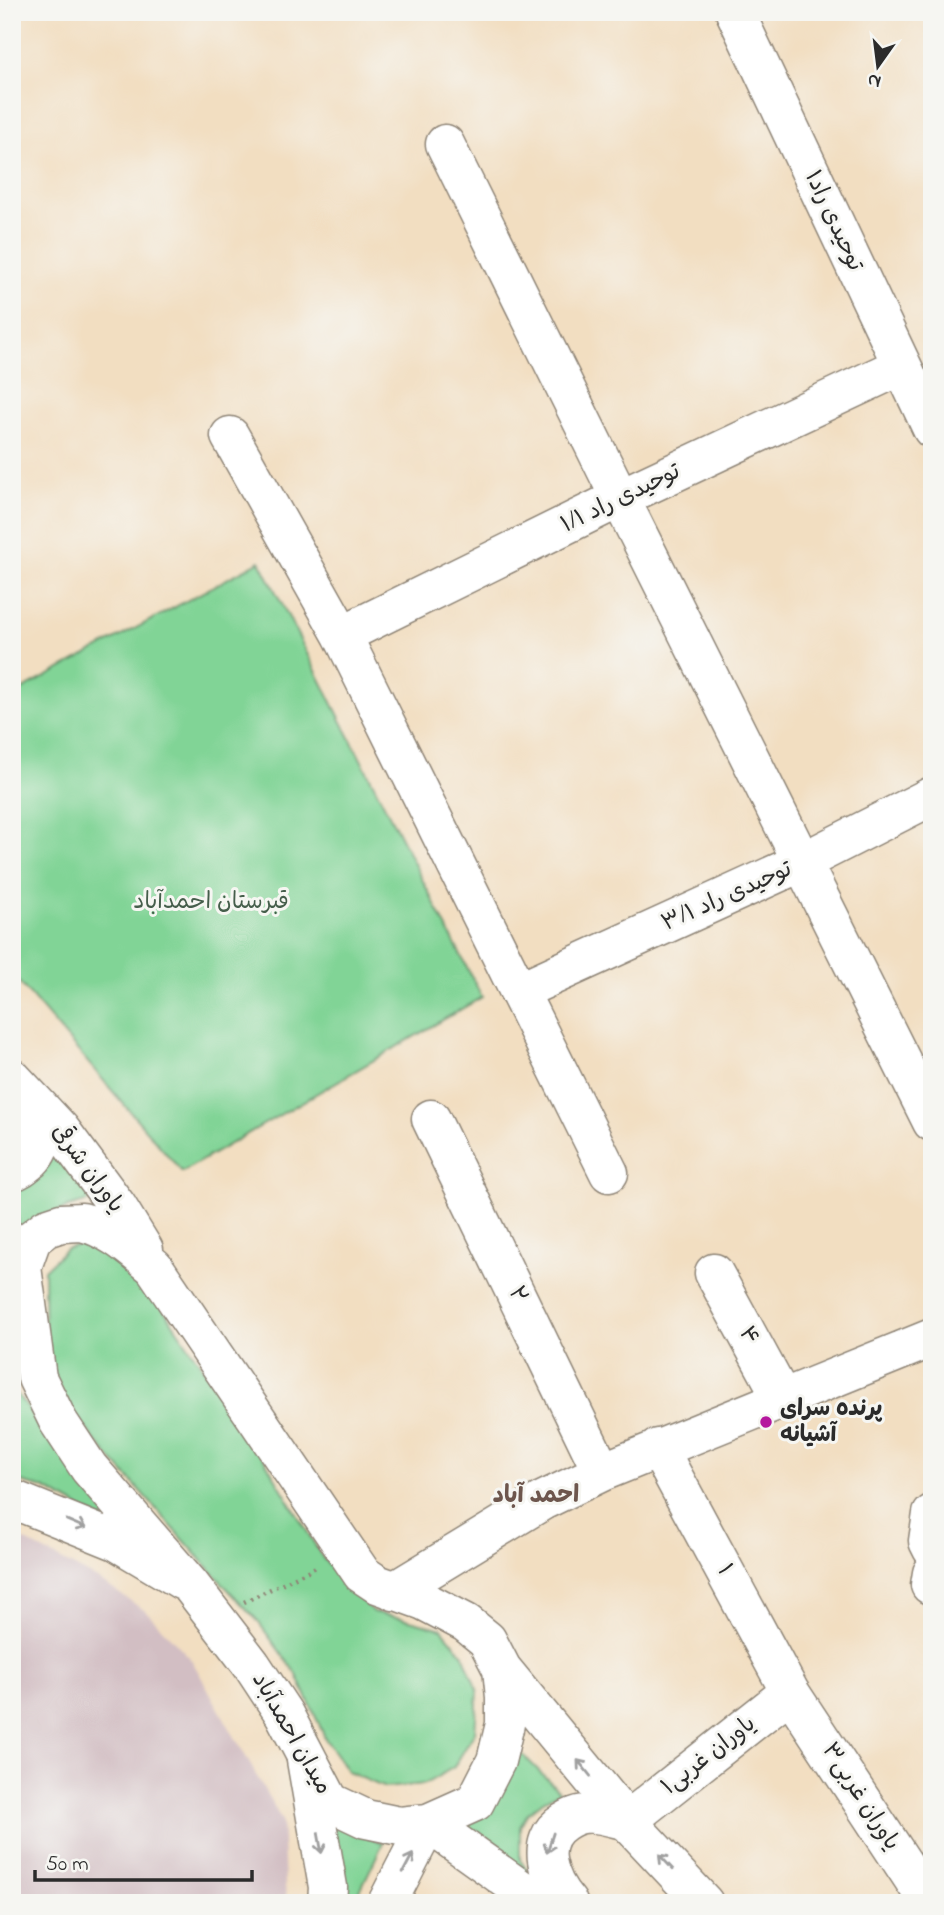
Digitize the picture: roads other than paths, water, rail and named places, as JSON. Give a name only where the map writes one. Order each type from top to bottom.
[{"type":"street","name":"توحیدی راد۱","points":[[735,12],[932,429]]},
{"type":"street","points":[[445,144],[932,1122]]},
{"type":"street","name":"۱/۱ توحیدی راد","points":[[342,635],[620,498],[901,366]]},
{"type":"street","points":[[230,436],[342,635],[609,1173]]},
{"type":"street","name":"۳/۱ توحیدی راد","points":[[519,991],[802,862],[932,796]]},
{"type":"street","points":[[12,1172],[20,1170],[35,1156],[42,1137],[37,1120],[16,1082]]},
{"type":"street","name":"یاوران شرقی","points":[[16,1082],[68,1140],[117,1206],[154,1267]]},
{"type":"street","name":"۲","points":[[431,1119],[602,1472]]},
{"type":"street","name":"میدان احمدآباد","points":[[82,1222],[98,1226],[154,1267],[362,1574],[377,1584],[424,1601],[466,1623],[486,1640],[502,1668],[505,1724],[496,1761],[475,1802],[428,1823],[400,1826],[366,1819],[330,1802],[284,1714],[251,1664],[191,1586],[89,1468],[58,1421],[37,1378],[18,1293],[22,1267],[32,1239],[47,1228],[61,1223],[82,1222]]},
{"type":"street","points":[[12,1243],[18,1293]]},
{"type":"street","name":"۴","points":[[714,1273],[782,1398]]},
{"type":"street","points":[[394,1591],[542,1501],[602,1472],[932,1338]]},
{"type":"street","name":"۱","points":[[658,1448],[790,1692]]},
{"type":"street","points":[[12,1499],[116,1541],[191,1586]]},
{"type":"street","points":[[931,1569],[928,1541],[932,1514]]},
{"type":"street","points":[[502,1668],[627,1821],[704,1903]]},
{"type":"street","name":"یاوران غربی۱","points":[[627,1821],[790,1692]]},
{"type":"street","name":"یاوران غربی۳","points":[[790,1692],[929,1903]]},
{"type":"street","points":[[304,1751],[328,1887],[327,1903]]},
{"type":"street","points":[[568,1903],[552,1880],[546,1852],[549,1838],[559,1825],[574,1816],[587,1813],[627,1821]]},
{"type":"street","points":[[387,1903],[428,1823],[540,1903]]},
{"type":"place","name":"پرنده سرای آشیانه","points":[[766,1422]]},
{"type":"district","name":"احمد آباد","points":[[536,1496]]},
{"type":"park label","name":"قبرستان احمدآباد","points":[[211,902]]}]
